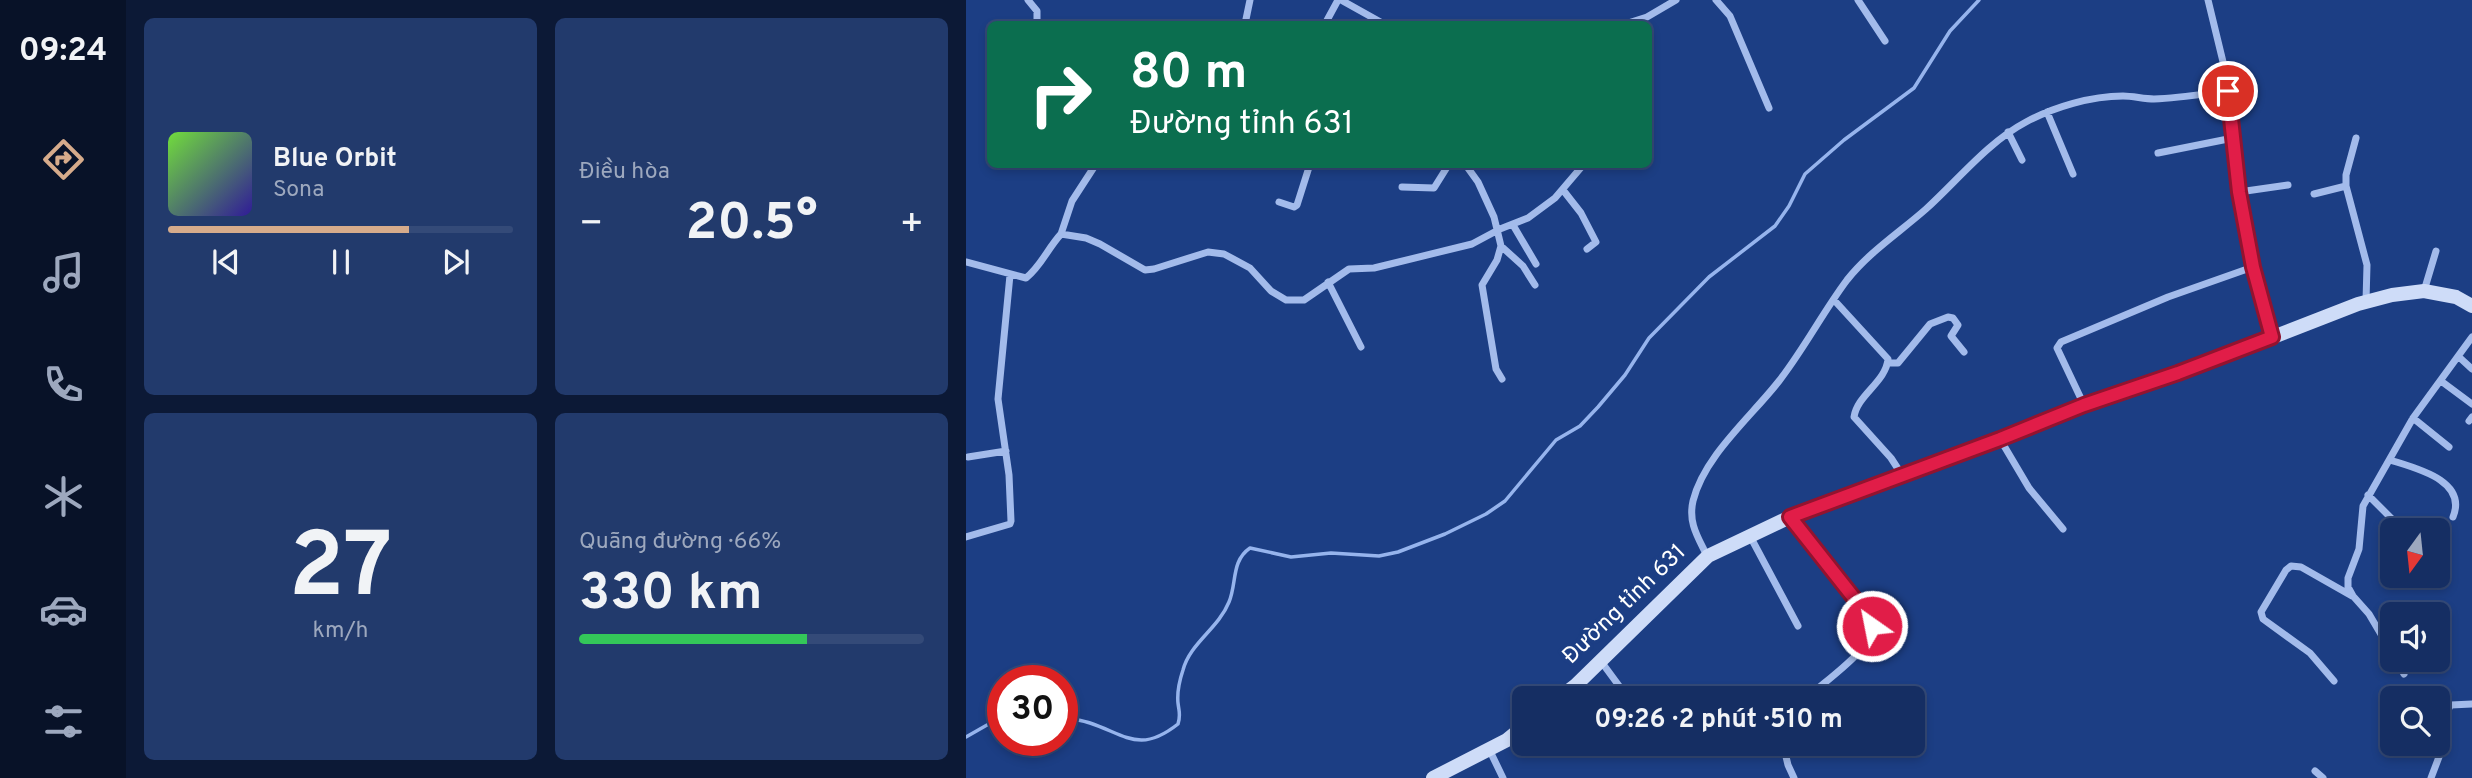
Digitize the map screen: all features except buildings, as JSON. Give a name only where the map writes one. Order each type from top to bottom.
[{"type":"main road","name":"Đường tỉnh 631","points":[[1572,686],[1708,556],[1790,517],[2084,405],[2178,373],[2366,302],[2424,291],[2456,297],[2472,306]]},
{"type":"main road","points":[[1433,778],[1512,736]]},
{"type":"street","points":[[1028,0],[1037,11],[1037,21]]},
{"type":"street","points":[[1246,21],[1250,0]]},
{"type":"street","points":[[1327,21],[1339,0],[1369,21]]},
{"type":"street","points":[[1634,21],[1676,0]]},
{"type":"street","points":[[1716,0],[1730,16],[1769,108]]},
{"type":"street","points":[[1858,0],[1885,41]]},
{"type":"street","points":[[2208,0],[2221,46],[2239,192],[2253,267],[2272,337]]},
{"type":"street","points":[[1708,556],[1690,516],[1702,480],[1719,452],[1801,352],[1848,279],[2008,132],[2047,112],[2103,97],[2151,99],[2228,91]]},
{"type":"street","points":[[2047,112],[2073,174]]},
{"type":"street","points":[[2008,132],[2022,160]]},
{"type":"street","points":[[2158,153],[2234,138]]},
{"type":"street","points":[[2356,138],[2346,186],[2367,265],[2366,302]]},
{"type":"street","points":[[966,262],[1026,278],[1036,271],[1060,234],[1072,201],[1093,168]]},
{"type":"street","points":[[1279,202],[1294,207],[1297,205],[1309,168]]},
{"type":"street","points":[[1402,187],[1434,188],[1446,168]]},
{"type":"street","points":[[1468,168],[1478,182],[1494,216],[1501,246],[1497,260],[1482,285],[1496,369],[1502,379]]},
{"type":"street","points":[[1060,234],[1093,241],[1145,270],[1208,252],[1224,254],[1251,268],[1271,291],[1286,300],[1304,300],[1349,269],[1374,268],[1472,244],[1497,230],[1513,225],[1544,207],[1563,190],[1581,168]]},
{"type":"street","points":[[2239,192],[2288,185]]},
{"type":"street","points":[[2314,194],[2346,186]]},
{"type":"street","points":[[1563,190],[1581,213],[1596,242],[1587,249]]},
{"type":"street","points":[[1513,225],[1536,264]]},
{"type":"street","points":[[1501,246],[1523,266],[1535,285]]},
{"type":"street","points":[[2424,291],[2436,251]]},
{"type":"street","points":[[2084,405],[2057,348],[2061,342],[2156,302],[2253,267]]},
{"type":"street","points":[[966,537],[1010,524],[1011,521],[1006,451],[998,399],[1010,275]]},
{"type":"street","points":[[1328,282],[1361,347]]},
{"type":"street","points":[[1834,300],[1885,354],[1888,363]]},
{"type":"street","points":[[1888,363],[1898,363],[1930,324],[1948,317],[1954,318],[1958,325],[1951,336],[1964,352]]},
{"type":"street","points":[[2380,633],[2348,587],[2348,578],[2359,549],[2363,506],[2413,418],[2472,337]]},
{"type":"street","points":[[2459,357],[2472,369]]},
{"type":"street","points":[[1888,363],[1857,407],[1854,417],[1891,458],[1902,475]]},
{"type":"street","points":[[2441,381],[2472,404]]},
{"type":"street","points":[[2413,418],[2449,447]]},
{"type":"street","points":[[2000,439],[2029,488],[2063,529]]},
{"type":"street","points":[[968,457],[1006,451]]},
{"type":"street","points":[[2389,460],[2429,472],[2439,478],[2456,499],[2457,508],[2453,517]]},
{"type":"street","points":[[2368,495],[2391,518]]},
{"type":"street","points":[[1790,517],[1865,612],[1872,626],[1870,637],[1859,652],[1821,686]]},
{"type":"street","points":[[1750,536],[1798,626]]},
{"type":"street","points":[[2333,681],[2310,653],[2263,619],[2261,612],[2286,569],[2291,566],[2301,567],[2353,596]]},
{"type":"street","points":[[1601,660],[1620,686]]},
{"type":"street","points":[[2431,778],[2442,749],[2446,713],[2451,705],[2472,704]]},
{"type":"street","points":[[1489,748],[1503,778]]},
{"type":"street","points":[[1784,778],[1793,776],[1787,756]]},
{"type":"street","points":[[2315,771],[2323,778]]},
{"type":"waterway","points":[[1078,720],[1143,740],[1165,733],[1178,724],[1178,691],[1187,660],[1224,612],[1231,595],[1237,566],[1250,548],[1291,557],[1331,553],[1379,556],[1398,552],[1445,534],[1486,514],[1505,501],[1556,440],[1580,426],[1598,407],[1625,375],[1649,338],[1709,277],[1775,226],[1789,206],[1805,174],[1844,140],[1914,88],[1950,31],[1979,0]]},
{"type":"waterway","points":[[966,737],[987,725]]},
{"type":"route","points":[[1872,626],[1865,612],[1790,517],[2272,337],[2253,267],[2239,192],[2228,91]]}]
